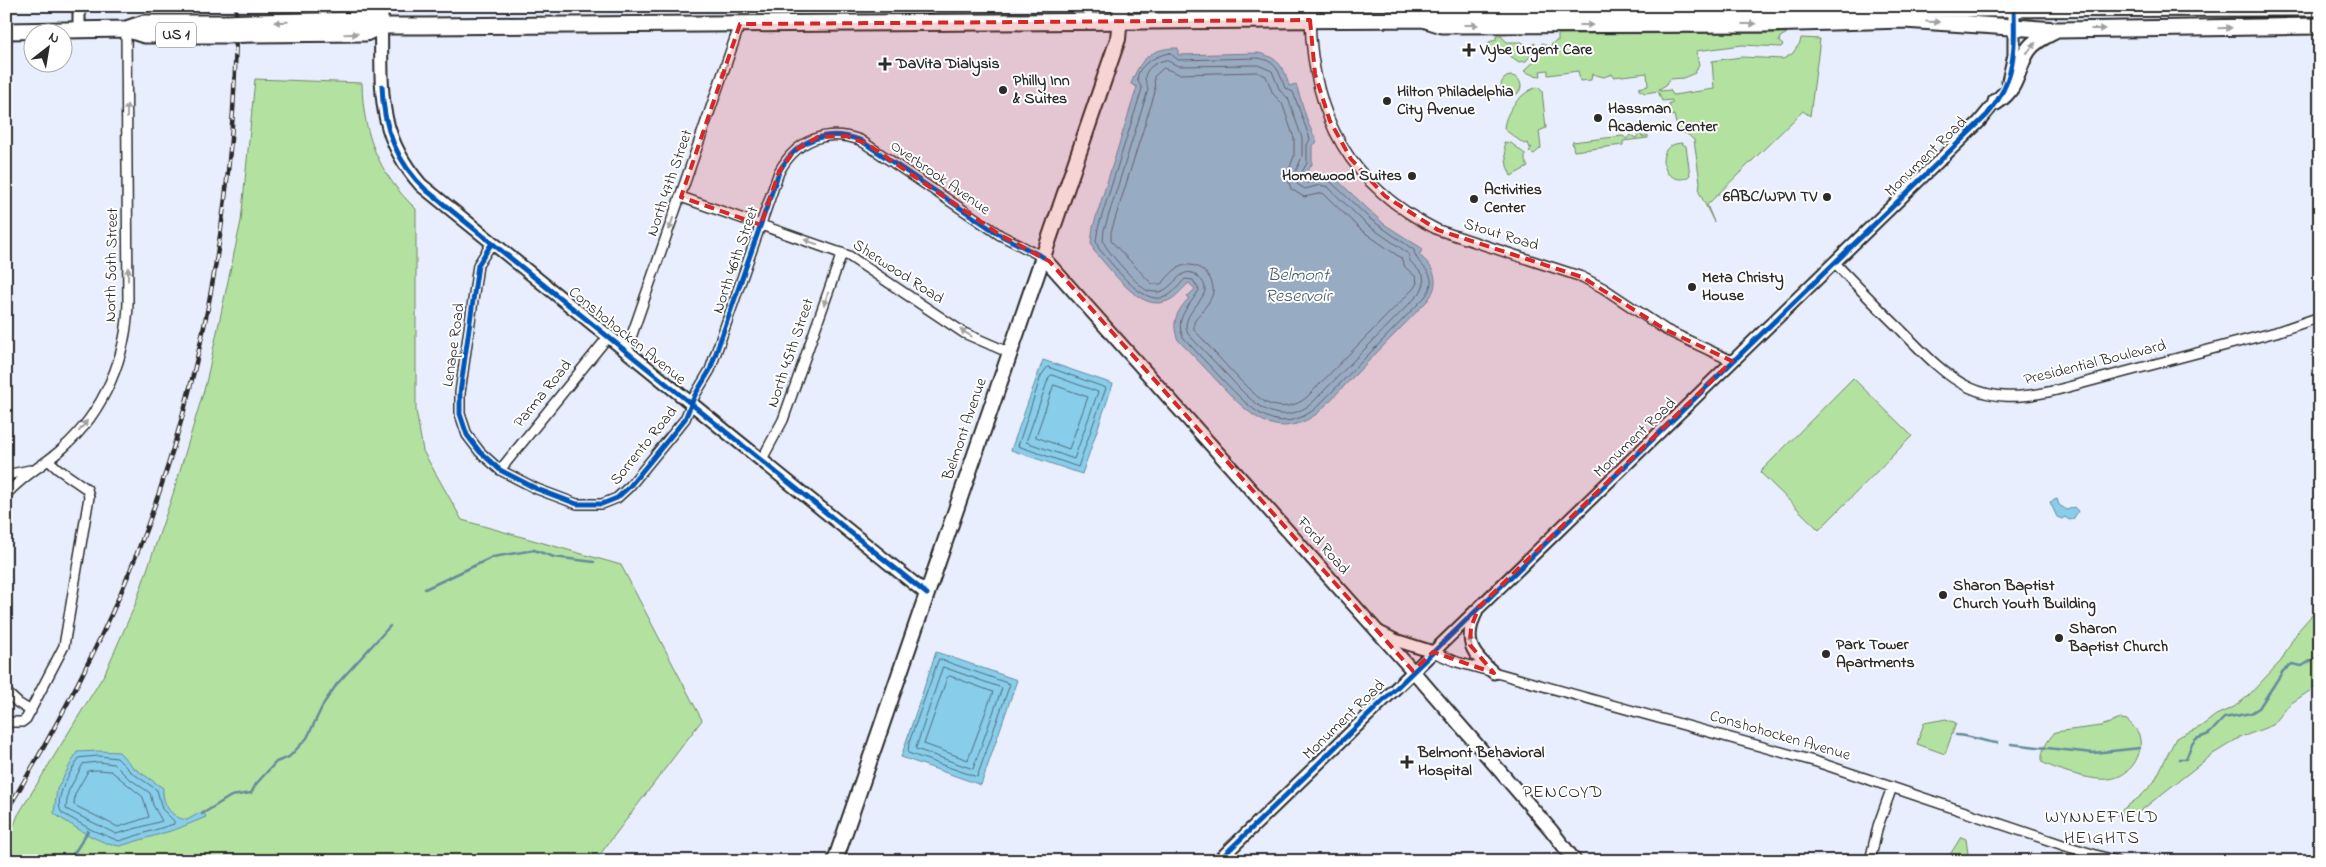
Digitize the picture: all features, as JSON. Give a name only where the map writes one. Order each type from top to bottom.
[{"type":"highway","name":"US 1","points":[[6,31],[126,29],[144,23],[226,29],[366,20],[381,26],[740,24],[1121,14],[1310,20],[1442,10],[2014,7],[2320,8]]},
{"type":"highway","points":[[1538,25],[1542,15],[1548,10]]},
{"type":"highway","name":"US 1","points":[[1424,12],[1442,25],[1904,20],[2057,30],[2320,26]]},
{"type":"highway","points":[[1996,102],[2008,93],[2013,86],[2028,50],[2036,41],[2057,30]]},
{"type":"main road","points":[[380,6],[381,26]]},
{"type":"main road","name":"Belmont Avenue","points":[[835,861],[1118,39],[1121,14]]},
{"type":"main road","name":"Conshohocken Avenue","points":[[381,26],[384,114],[387,128],[397,152],[421,185],[927,594]]},
{"type":"main road","name":"Ford Road","points":[[1043,257],[1413,671],[1545,823],[1575,861]]},
{"type":"street","points":[[79,6],[80,30]]},
{"type":"street","name":"Monument Road","points":[[1218,861],[1979,122],[1996,102],[2006,85],[2012,67],[2014,7]]},
{"type":"street","name":"Stout Road","points":[[1310,20],[1315,74],[1322,101],[1330,121],[1355,164],[1389,200],[1416,218],[1450,235],[1582,277],[1603,288],[1666,330],[1732,361]]},
{"type":"street","name":"North 47th Street","points":[[626,352],[740,24]]},
{"type":"street","name":"North 50th Street","points":[[6,495],[76,434],[97,406],[115,369],[125,335],[128,302],[126,29]]},
{"type":"street","name":"Overbrook Avenue","points":[[818,137],[838,135],[860,140],[1000,235],[1043,257]]},
{"type":"street","name":"North 46th Street","points":[[692,404],[714,363],[783,164],[799,146],[818,137]]},
{"type":"street","name":"Sherwood Road","points":[[681,197],[842,253],[864,264],[964,333],[1010,353]]},
{"type":"street","name":"Lenape Road","points":[[492,243],[478,265],[460,407],[464,429],[471,442],[500,470]]},
{"type":"street","name":"North 45th Street","points":[[761,461],[783,420],[842,253]]},
{"type":"street","name":"Presidential Boulevard","points":[[1834,262],[1945,374],[1969,388],[1993,396],[2022,397],[2041,394],[2276,332],[2320,317]]},
{"type":"street","name":"Parma Road","points":[[500,470],[608,337]]},
{"type":"street","name":"Sorrento Road","points":[[500,470],[537,489],[577,504],[594,506],[610,502],[618,498],[630,486],[685,419],[692,404]]},
{"type":"street","points":[[6,722],[22,722],[26,719],[64,646],[89,494],[87,489],[48,460]]},
{"type":"street","name":"North 50th Street","points":[[6,475],[35,468]]},
{"type":"street","points":[[1479,607],[1471,627],[1470,645],[1480,660],[1494,673]]},
{"type":"street","points":[[1376,630],[1395,640],[1433,652]]},
{"type":"street","name":"Conshohocken Avenue","points":[[1433,652],[1457,662],[1494,673],[1817,762],[2068,847],[2116,861]]},
{"type":"street","points":[[6,692],[31,711]]},
{"type":"street","points":[[1870,861],[1878,826],[1892,786]]},
{"type":"highlighted area","points":[[1310,20],[1315,74],[1330,121],[1351,159],[1385,196],[1438,230],[1582,277],[1666,330],[1732,361],[1479,607],[1471,627],[1470,645],[1494,673],[1433,652],[1413,671],[1049,261],[1000,235],[867,144],[846,136],[818,137],[794,151],[779,172],[761,225],[681,197],[740,24]]},
{"type":"green space","points":[[1787,33],[1780,37],[1779,42],[1783,45],[1781,47],[1742,45],[1696,51],[1699,64],[1695,73],[1683,78],[1670,79],[1666,85],[1659,89],[1660,91],[1670,90],[1673,95],[1714,89],[1712,61],[1741,57],[1783,59],[1792,54],[1800,43],[1801,38],[1820,39],[1810,116],[1803,111],[1707,205],[1714,222],[1699,192],[1700,182],[1694,140],[1686,133],[1678,132],[1674,115],[1671,116],[1669,103],[1672,103],[1672,100],[1662,101],[1658,91],[1645,93],[1639,90],[1639,88],[1648,86],[1647,73],[1613,77],[1612,74],[1604,77],[1592,74],[1591,80],[1580,81],[1578,71],[1548,75],[1548,70],[1540,71],[1541,76],[1524,71],[1538,58],[1542,43],[1549,47],[1555,41],[1558,41],[1558,34]]},
{"type":"green space","points":[[1496,36],[1501,36],[1507,42],[1522,42],[1528,47],[1535,43],[1533,53],[1526,61],[1519,62],[1506,53],[1488,51],[1489,42],[1496,40]]},
{"type":"green space","points":[[1511,76],[1518,79],[1521,86],[1518,93],[1511,96],[1504,93],[1501,86],[1504,79]]},
{"type":"green space","points":[[255,79],[362,83],[366,119],[375,152],[382,167],[392,181],[416,209],[416,410],[423,451],[462,520],[621,565],[702,720],[595,861],[6,861],[6,845],[18,815],[105,673],[135,605],[173,494],[206,383],[241,221]]},
{"type":"green space","points":[[1538,87],[1542,91],[1546,128],[1539,131],[1541,148],[1534,154],[1529,151],[1532,147],[1530,148],[1528,143],[1524,144],[1504,129],[1507,115],[1515,103],[1520,97]]},
{"type":"green space","points":[[1640,133],[1643,137],[1648,135],[1648,138],[1623,141],[1623,145],[1574,151],[1572,142],[1623,136],[1627,139],[1630,135],[1636,138]]},
{"type":"green space","points":[[1504,142],[1511,143],[1525,154],[1525,161],[1528,167],[1511,176],[1507,166]]},
{"type":"green space","points":[[1681,143],[1686,146],[1690,175],[1682,179],[1667,173],[1663,162],[1664,154],[1668,148]]},
{"type":"green space","points":[[1853,378],[1912,436],[1819,530],[1760,472]]},
{"type":"green space","points":[[2320,606],[2320,684],[2290,704],[2273,725],[2239,738],[2213,754],[2139,812],[2122,820],[2117,815],[2141,796],[2154,782],[2176,738],[2200,727],[2216,715],[2234,707],[2247,697],[2281,661],[2296,633]]},
{"type":"green space","points":[[1946,719],[1956,723],[1945,754],[1917,744],[1924,723]]},
{"type":"green space","points":[[2121,719],[2127,720],[2135,729],[2139,735],[2140,743],[2140,750],[2134,764],[2123,775],[2108,779],[2084,777],[2042,762],[2047,742],[2055,732],[2101,726]]},
{"type":"green space","points":[[1961,837],[1966,839],[1969,861],[1946,861]]},
{"type":"water","name":"Belmont Reservoir","points":[[1178,48],[1178,55],[1258,53],[1275,60],[1285,73],[1289,86],[1296,84],[1308,123],[1317,142],[1312,146],[1312,164],[1303,179],[1321,173],[1335,178],[1384,224],[1423,249],[1419,255],[1432,270],[1435,281],[1432,294],[1428,300],[1318,413],[1303,422],[1289,426],[1277,425],[1265,422],[1253,415],[1178,340],[1175,328],[1176,318],[1189,298],[1187,297],[1195,289],[1189,283],[1175,297],[1168,301],[1154,303],[1144,300],[1117,277],[1094,251],[1091,243],[1093,227],[1137,87],[1131,84],[1134,76],[1141,63],[1151,54]]},
{"type":"water","points":[[1043,360],[1113,384],[1082,474],[1011,450]]},
{"type":"water","points":[[2057,499],[2059,505],[2067,510],[2074,507],[2078,511],[2074,518],[2069,520],[2065,517],[2062,519],[2057,517],[2050,502]]},
{"type":"water","points":[[936,652],[1017,680],[981,785],[901,757]]},
{"type":"water","points":[[77,752],[119,752],[134,768],[163,788],[166,805],[176,816],[187,820],[203,811],[206,817],[177,829],[120,846],[96,839],[73,826],[54,813],[57,789]]},
{"type":"waterway","points":[[425,589],[493,557],[534,550],[554,557],[594,562]]},
{"type":"waterway","points":[[202,814],[231,796],[251,793],[256,784],[276,762],[289,757],[307,738],[324,703],[337,684],[390,626]]},
{"type":"waterway","points":[[2179,759],[2186,759],[2196,739],[2209,734],[2224,718],[2251,713],[2259,708],[2283,671],[2292,664],[2302,666],[2320,655]]},
{"type":"waterway","points":[[1956,735],[1997,743]]},
{"type":"waterway","points":[[2011,744],[2093,753],[2140,748]]},
{"type":"waterway","points":[[66,861],[75,852],[88,831]]},
{"type":"railway","points":[[6,812],[66,706],[119,597],[147,527],[171,455],[191,382],[208,308],[221,233],[235,82],[236,6]]},
{"type":"cycle path","points":[[1218,861],[1987,115],[1997,102],[2009,77],[2014,51],[2014,6]]},
{"type":"cycle path","points":[[382,86],[385,115],[393,142],[407,168],[426,190],[927,594]]},
{"type":"cycle path","points":[[492,243],[478,265],[460,393],[460,414],[467,435],[480,452],[500,470],[537,489],[577,504],[602,504],[617,498],[630,486],[685,419],[695,395],[710,370],[779,172],[786,161],[803,145],[824,136],[835,135],[860,140],[1000,235],[1043,257]]},
{"type":"place","name":"Vybe Urgent Care","points":[[1469,50]]},
{"type":"place","name":"DaVita Dialysis","points":[[885,64]]},
{"type":"place","name":"Philly Inn & Suites","points":[[1003,90]]},
{"type":"place","name":"Hilton Philadelphia City Avenue","points":[[1387,101]]},
{"type":"place","name":"Hassman Academic Center","points":[[1598,118]]},
{"type":"place","name":"Homewood Suites","points":[[1412,176]]},
{"type":"place","name":"6ABC/WPVI TV","points":[[1827,197]]},
{"type":"place","name":"Activities Center","points":[[1474,199]]},
{"type":"place","name":"Meta Christy House","points":[[1692,287]]},
{"type":"place","name":"Sharon Baptist Church Youth Building","points":[[1943,595]]},
{"type":"place","name":"Sharon Baptist Church","points":[[2059,638]]},
{"type":"place","name":"Park Tower Apartments","points":[[1826,654]]},
{"type":"place","name":"Belmont Behavioral Hospital","points":[[1407,762]]},
{"type":"district","name":"PENCOYD","points":[[1563,793]]},
{"type":"district","name":"WYNNEFIELD HEIGHTS","points":[[2102,828]]}]
